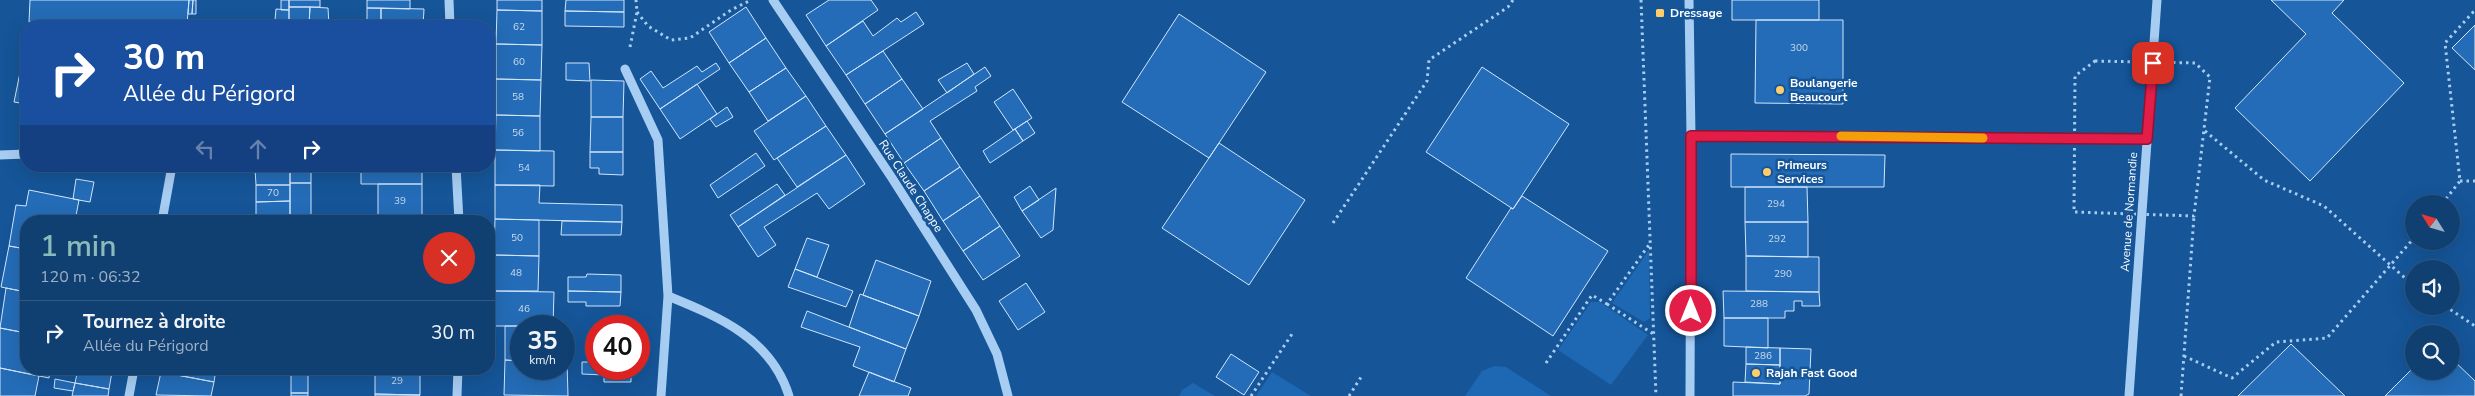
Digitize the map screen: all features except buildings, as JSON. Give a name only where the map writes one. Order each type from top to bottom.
[{"type":"street","points":[[449,0],[450,20]]},
{"type":"street","name":"Rue Claude Chappe","points":[[773,0],[892,178],[976,310],[997,354],[1008,396]]},
{"type":"street","points":[[1689,0],[1691,136],[1690,396]]},
{"type":"street","name":"Avenue de Normandie","points":[[2129,396],[2157,0]]},
{"type":"street","points":[[626,69],[658,140],[668,296],[661,396]]},
{"type":"street","points":[[1691,136],[2147,139]]},
{"type":"street","points":[[0,154],[20,154]]},
{"type":"street","points":[[163,215],[171,172]]},
{"type":"street","points":[[456,172],[459,215]]},
{"type":"street","points":[[668,296],[714,315],[750,338],[765,354],[779,374],[789,396]]},
{"type":"street","points":[[129,396],[133,375]]},
{"type":"street","points":[[457,396],[458,375]]},
{"type":"path","points":[[626,69],[638,12],[636,0]]},
{"type":"path","points":[[638,12],[648,26],[671,40],[690,38],[731,10],[752,0]]},
{"type":"path","points":[[1333,224],[1427,80],[1429,60],[1508,7],[1513,0]]},
{"type":"path","points":[[1641,0],[1656,396]]},
{"type":"path","points":[[2449,195],[2460,181],[2445,44],[2475,10]]},
{"type":"path","points":[[2204,130],[2264,180],[2324,206],[2405,278]]},
{"type":"path","points":[[2460,181],[2475,182]]},
{"type":"path","points":[[2181,396],[2194,216]]},
{"type":"path","points":[[1607,304],[1651,242]]},
{"type":"path","points":[[2184,356],[2232,378],[2276,342],[2327,338],[2405,249]]},
{"type":"path","points":[[1546,363],[1592,295],[1655,335]]},
{"type":"path","points":[[2458,315],[2475,326]]},
{"type":"path","points":[[1251,396],[1294,331]]},
{"type":"path","points":[[1349,396],[1363,374]]},
{"type":"shaded area","points":[[1649,250],[1650,318],[1644,322],[1612,303]]},
{"type":"shaded area","points":[[1591,302],[1600,302],[1648,335],[1611,385],[1558,350]]},
{"type":"shaded area","points":[[1494,366],[1506,367],[1551,396],[1465,396],[1482,371]]},
{"type":"shaded area","points":[[1272,372],[1311,396],[1256,396]]},
{"type":"shaded area","points":[[1193,383],[1215,396],[1179,396],[1182,390]]},
{"type":"slow traffic","points":[[1841,136],[1983,138]]},
{"type":"place","name":"Dressage","points":[[1660,13]]},
{"type":"place","name":"Boulangerie Beaucourt","points":[[1780,90]]},
{"type":"place","name":"Primeurs Services","points":[[1767,172]]},
{"type":"place","name":"Rajah Fast Good","points":[[1756,373]]},
{"type":"route","points":[[1691,311],[1691,136],[2147,139],[2153,63]]}]
